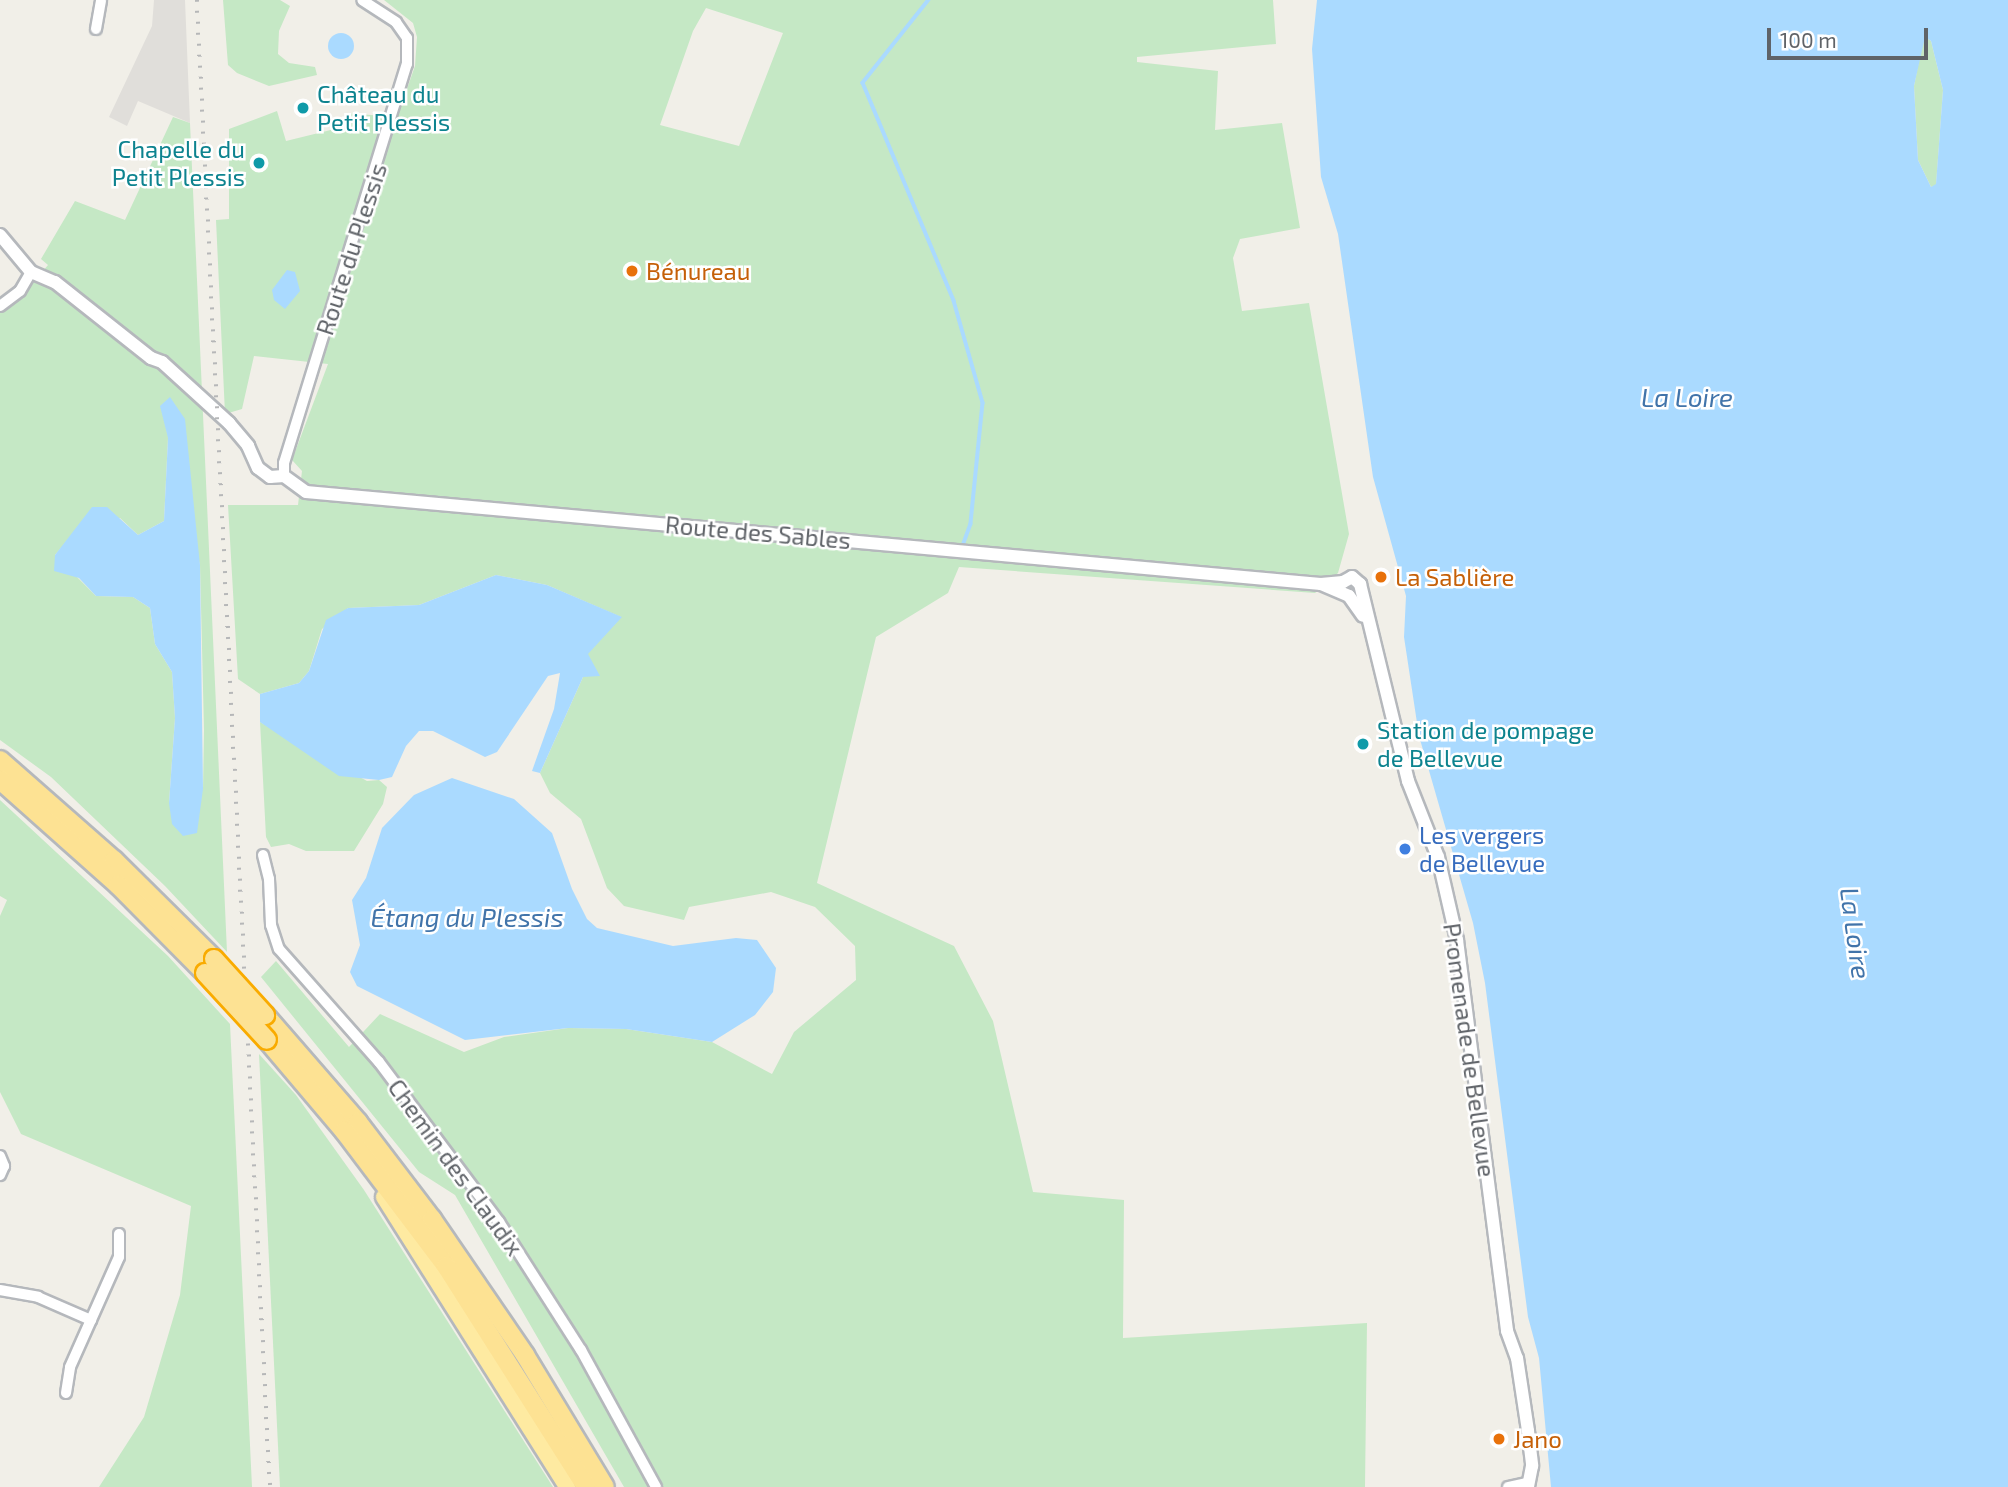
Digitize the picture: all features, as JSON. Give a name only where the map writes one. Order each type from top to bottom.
[{"type":"highway","points":[[0,760],[114,860],[210,966],[267,1040],[387,1185],[502,1348],[586,1487]]},
{"type":"highway","points":[[0,780],[265,1015],[358,1122],[432,1219],[525,1355],[605,1487]]},
{"type":"highway","points":[[387,1185],[383,1195],[567,1487]]},
{"type":"street","points":[[96,29],[101,0]]},
{"type":"street","name":"Route du Plessis","points":[[284,476],[284,463],[407,64],[408,45],[401,30],[377,6],[362,0]]},
{"type":"street","points":[[0,235],[31,272],[20,291],[0,306]]},
{"type":"street","name":"Route des Sables","points":[[31,272],[55,282],[151,358],[162,362],[229,423],[258,468],[270,477],[284,476],[306,492],[1321,584],[1349,590]]},
{"type":"street","name":"Promenade de Bellevue","points":[[1349,590],[1366,620],[1408,781],[1438,857],[1457,940],[1507,1331],[1517,1358],[1528,1431],[1532,1466],[1528,1485]]},
{"type":"street","name":"Chemin des Claudix","points":[[263,855],[269,878],[271,925],[279,949],[418,1110],[499,1222],[581,1349],[656,1487]]},
{"type":"street","points":[[0,1157],[0,1175]]},
{"type":"street","points":[[66,1394],[67,1375],[119,1257],[119,1234]]},
{"type":"street","points":[[0,1290],[38,1297],[91,1320]]},
{"type":"street","points":[[1508,1487],[1528,1485]]},
{"type":"shaded area","points":[[154,0],[185,0],[190,123],[138,101],[127,126],[109,117],[152,26]]},
{"type":"green space","points":[[223,0],[280,0],[290,6],[279,31],[278,54],[289,63],[315,67],[317,75],[269,86],[237,73],[228,65]]},
{"type":"green space","points":[[384,0],[1273,0],[1276,44],[1137,57],[1137,62],[1218,71],[1215,130],[1282,123],[1300,228],[1240,239],[1233,258],[1242,311],[1309,303],[1349,534],[1338,573],[1315,593],[959,567],[948,593],[876,637],[817,883],[954,946],[993,1021],[1033,1192],[1124,1200],[1123,1338],[1367,1323],[1365,1487],[624,1487],[455,1195],[419,1172],[261,977],[276,961],[349,1047],[380,1014],[464,1052],[504,1037],[568,1028],[626,1029],[712,1042],[772,1074],[794,1032],[856,980],[855,946],[815,907],[771,892],[689,907],[684,920],[624,906],[607,888],[581,819],[550,793],[540,773],[583,677],[587,654],[621,617],[547,585],[496,575],[419,605],[348,608],[322,629],[309,671],[299,683],[260,694],[238,679],[228,505],[298,505],[302,471],[292,460],[328,364],[254,356],[242,409],[225,414],[216,220],[229,219],[229,129],[277,111],[286,141],[347,126],[345,113],[397,117],[415,66],[417,37],[413,23]],"holes":[[[706,8],[783,33],[739,146],[660,125],[693,31]]]},
{"type":"green space","points":[[1924,36],[1931,41],[1943,90],[1936,185],[1931,187],[1918,160],[1914,86]]},
{"type":"green space","points":[[173,117],[190,123],[227,952],[165,886],[51,777],[0,740],[0,311],[26,291],[48,265],[41,259],[75,201],[125,220]],"holes":[[[160,406],[200,565],[203,789],[169,803],[175,718],[172,672],[155,644],[150,608],[133,597],[96,596],[55,555],[66,542],[120,518],[138,535],[164,521],[168,438]]]},
{"type":"green space","points":[[260,722],[367,781],[379,780],[387,787],[383,804],[354,851],[306,851],[289,844],[271,847],[266,837]]},
{"type":"green space","points":[[0,800],[168,956],[230,1024],[252,1487],[99,1487],[144,1417],[180,1295],[191,1206],[21,1134],[0,1092],[0,916],[7,900],[0,896]]},
{"type":"green space","points":[[259,1054],[296,1095],[364,1190],[553,1487],[280,1487]]},
{"type":"water","name":"La Loire","points":[[1317,0],[2008,0],[2008,1487],[1551,1487],[1539,1358],[1528,1317],[1485,983],[1473,923],[1419,736],[1404,637],[1406,596],[1373,477],[1338,234],[1321,177],[1312,49]],"holes":[[[1925,37],[1931,41],[1943,90],[1936,184],[1931,187],[1918,160],[1914,86]]]},
{"type":"water","points":[[341,33],[350,37],[354,46],[350,55],[341,59],[332,55],[328,46],[332,37]]},
{"type":"water","points":[[287,270],[295,272],[300,291],[285,309],[274,300],[272,290]]},
{"type":"water","points":[[170,397],[185,419],[200,565],[203,789],[197,833],[183,836],[172,824],[169,803],[175,718],[172,672],[155,644],[150,608],[133,597],[96,596],[79,578],[54,571],[55,555],[92,507],[107,507],[138,535],[164,521],[168,438],[160,406]]},
{"type":"water","points":[[496,575],[547,585],[622,617],[588,654],[600,676],[583,677],[540,773],[532,771],[554,709],[560,673],[548,676],[497,752],[485,757],[433,731],[419,731],[406,746],[392,777],[379,780],[339,776],[260,722],[260,694],[299,683],[309,671],[326,620],[348,608],[419,605]]},
{"type":"water","name":"Étang du Plessis","points":[[452,778],[514,799],[552,833],[572,889],[587,919],[597,928],[673,946],[736,938],[757,940],[776,968],[773,992],[755,1015],[712,1042],[626,1029],[568,1028],[465,1040],[357,986],[350,972],[360,945],[352,900],[366,878],[382,828],[414,795]]},
{"type":"waterway","points":[[929,0],[863,83],[954,301],[983,403],[971,524],[964,543]]},
{"type":"railway","points":[[197,0],[270,1487]]},
{"type":"place","name":"Château du Petit Plessis","points":[[303,108]]},
{"type":"place","name":"Chapelle du Petit Plessis","points":[[259,163]]},
{"type":"place","name":"Bénureau","points":[[632,271]]},
{"type":"place","name":"La Sablière","points":[[1381,577]]},
{"type":"place","name":"Station de pompage de Bellevue","points":[[1363,744]]},
{"type":"place","name":"Les vergers de Bellevue","points":[[1405,849]]},
{"type":"place","name":"Jano","points":[[1499,1439]]}]
